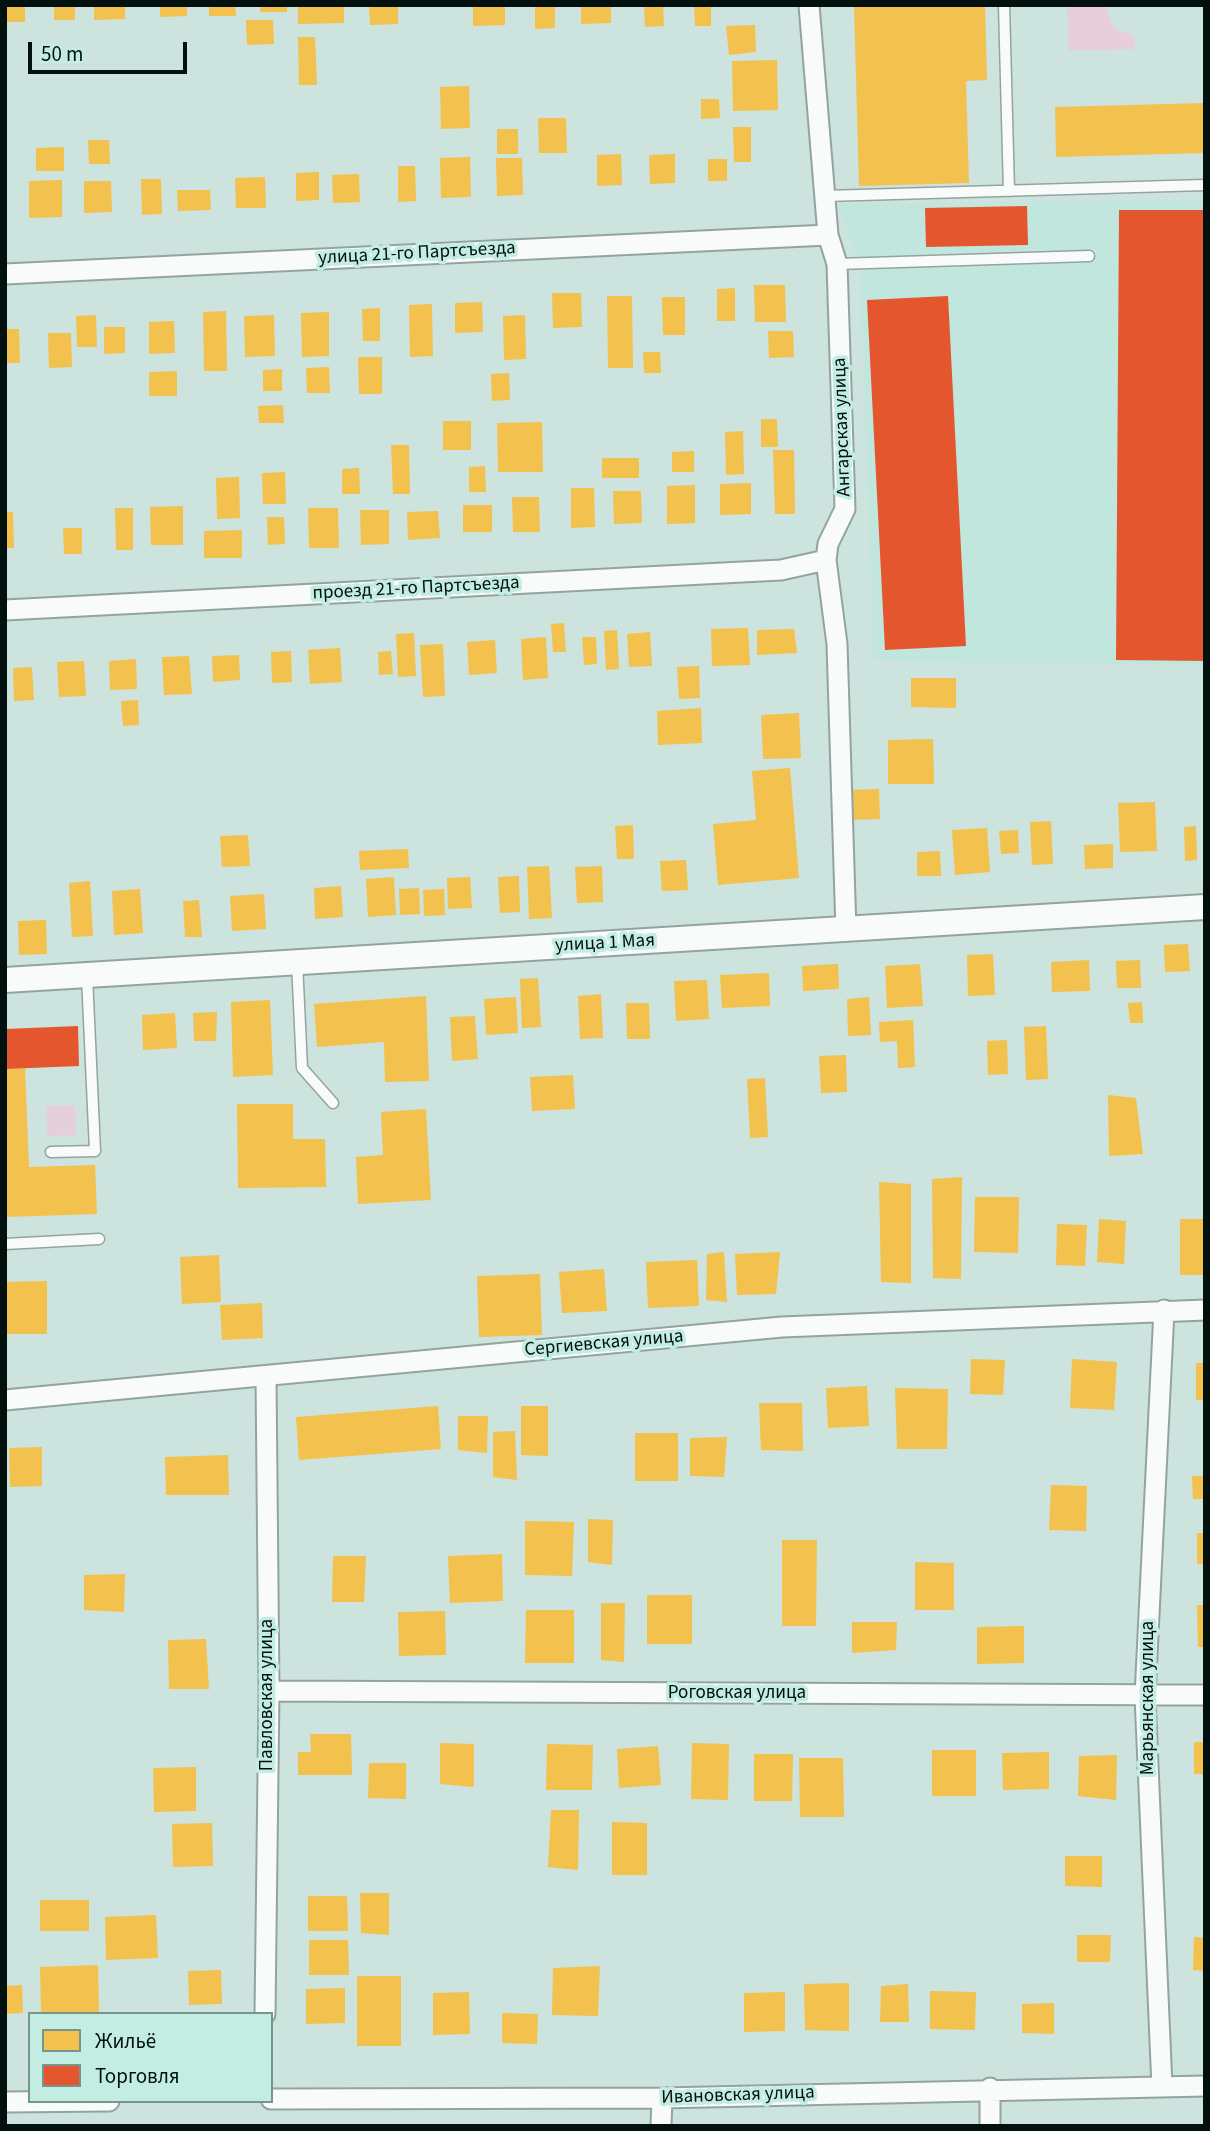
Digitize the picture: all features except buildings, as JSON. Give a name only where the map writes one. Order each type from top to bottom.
[{"type":"street","name":"Ангарская улица","points":[[809,5],[828,235],[837,264],[845,509],[828,544],[826,560],[837,644],[846,931]]},
{"type":"street","name":"улица 21-го Партсъезда","points":[[5,274],[828,235]]},
{"type":"street","name":"проезд 21-го Партсъезда","points":[[5,610],[780,570],[826,560]]},
{"type":"street","name":"улица 1 Мая","points":[[5,980],[846,931],[1205,907]]},
{"type":"street","name":"Марьянская улица","points":[[1162,2087],[1145,1696],[1164,1310]]},
{"type":"street","name":"Сергиевская улица","points":[[5,1400],[782,1327],[1205,1310]]},
{"type":"street","name":"Павловская улица","points":[[265,2012],[269,1691],[266,1376]]},
{"type":"street","name":"Роговская улица","points":[[269,1691],[1205,1695]]},
{"type":"street","name":"Ивановская улица","points":[[273,2099],[662,2098],[990,2088],[1205,2086]]},
{"type":"street","points":[[990,2088],[990,2126]]},
{"type":"street","points":[[661,2126],[662,2098]]},
{"type":"street","points":[[5,2102],[28,2102]]},
{"type":"lane","points":[[1004,5],[1009,191]]},
{"type":"lane","points":[[825,196],[1205,185]]},
{"type":"lane","points":[[837,264],[1089,256]]},
{"type":"lane","points":[[297,962],[302,1068],[333,1103]]},
{"type":"lane","points":[[51,1152],[95,1152],[87,975]]},
{"type":"lane","points":[[5,1244],[99,1239]]},
{"type":"shaded area","points":[[1067,5],[1106,5],[1112,24],[1120,31],[1135,36],[1135,49],[1069,51]]},
{"type":"shaded area","points":[[1205,200],[1205,666],[874,660],[860,263],[837,204]]},
{"type":"shaded area","points":[[75,1105],[76,1135],[47,1136],[46,1106]]}]
